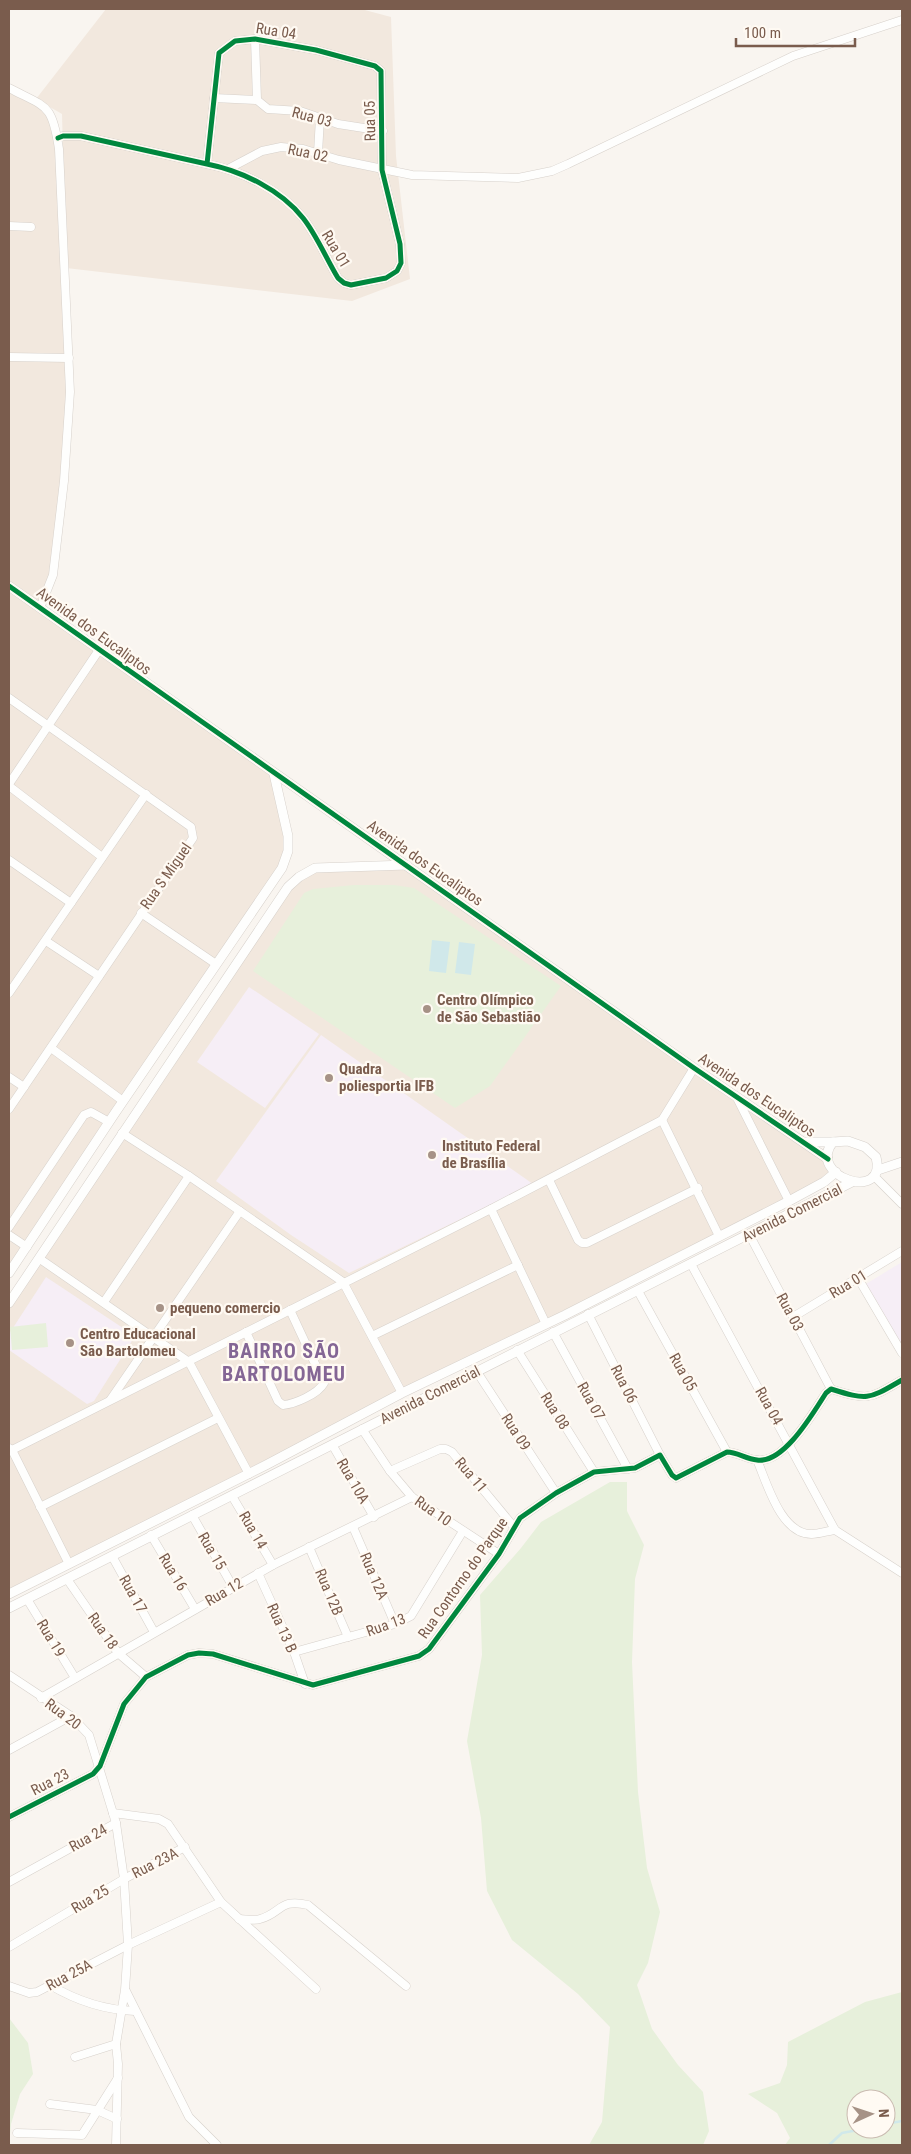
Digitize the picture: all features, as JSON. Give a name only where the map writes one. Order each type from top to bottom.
[{"type":"street","name":"Rua 02","points":[[228,168],[262,150],[294,148],[382,170],[412,175],[518,178],[552,171],[793,56],[902,20]]},
{"type":"street","name":"Rua 04","points":[[207,164],[219,54],[235,41],[255,39],[316,50],[375,66],[381,72]]},
{"type":"street","points":[[255,39],[257,100]]},
{"type":"street","name":"Rua 05","points":[[381,72],[382,170]]},
{"type":"street","points":[[9,88],[46,107],[53,118],[58,138],[70,392],[64,481],[53,575],[40,608]]},
{"type":"street","name":"Rua 03","points":[[214,98],[257,100],[268,109],[300,110],[347,126],[383,130]]},
{"type":"street","points":[[318,153],[320,118]]},
{"type":"street","points":[[58,138],[63,136],[81,136],[228,168]]},
{"type":"street","name":"Rua 01","points":[[228,168],[258,183],[282,199],[304,218],[338,278],[344,283],[351,285],[386,278],[397,271],[401,263],[400,244],[382,170]]},
{"type":"street","points":[[9,226],[31,227]]},
{"type":"street","points":[[9,357],[69,358]]},
{"type":"street","name":"Avenida dos Eucaliptos","points":[[9,586],[274,774],[828,1160]]},
{"type":"street","points":[[99,650],[9,785],[102,857]]},
{"type":"street","name":"Rua S Miguel","points":[[9,698],[191,827],[193,838],[9,1109]]},
{"type":"street","points":[[9,1273],[114,1113],[282,868],[288,851],[288,836],[274,774]]},
{"type":"street","points":[[9,993],[146,794]]},
{"type":"street","points":[[9,861],[71,903]]},
{"type":"street","points":[[9,1303],[288,887],[299,877],[314,868],[407,865]]},
{"type":"street","points":[[257,904],[270,912]]},
{"type":"street","points":[[141,913],[216,964]]},
{"type":"street","points":[[46,941],[99,976]]},
{"type":"street","points":[[51,1048],[123,1100]]},
{"type":"street","points":[[69,1564],[10,1449],[190,1362],[343,1282],[549,1180],[662,1120],[694,1068]]},
{"type":"street","points":[[9,1077],[24,1087]]},
{"type":"street","points":[[735,1095],[789,1201]]},
{"type":"street","points":[[9,1227],[84,1115],[91,1112],[108,1122]]},
{"type":"street","points":[[114,1113],[130,1123]]},
{"type":"street","points":[[662,1120],[698,1188],[719,1236]]},
{"type":"street","points":[[122,1133],[189,1176],[343,1282],[402,1393]]},
{"type":"street","points":[[848,1141],[865,1147],[876,1157],[901,1162],[876,1173],[867,1181],[852,1182],[844,1179],[836,1172],[828,1160],[829,1148],[833,1142],[848,1141]]},
{"type":"street","name":"Avenida dos Eucaliptos","points":[[804,1142],[833,1142]]},
{"type":"street","points":[[876,1157],[876,1173],[900,1203],[902,1210]]},
{"type":"street","name":"Avenida Comercial","points":[[9,1594],[249,1474],[402,1393],[565,1315],[789,1201],[824,1182],[836,1172]]},
{"type":"street","points":[[104,1302],[189,1176]]},
{"type":"street","points":[[549,1180],[578,1240],[582,1243],[587,1243],[698,1188]]},
{"type":"street","name":"Avenida Comercial","points":[[9,1608],[852,1182]]},
{"type":"street","points":[[491,1209],[546,1324]]},
{"type":"street","points":[[110,1401],[240,1211]]},
{"type":"street","name":"Rua 03","points":[[749,1234],[831,1390]]},
{"type":"street","points":[[9,1235],[27,1247]]},
{"type":"street","name":"Rua 01","points":[[793,1317],[902,1251]]},
{"type":"street","points":[[40,1259],[190,1362],[249,1474]]},
{"type":"street","name":"Rua 04","points":[[691,1264],[835,1530],[902,1573]]},
{"type":"street","points":[[372,1336],[518,1265]]},
{"type":"street","points":[[858,1278],[902,1353]]},
{"type":"street","name":"Rua 05","points":[[638,1291],[727,1452]]},
{"type":"street","points":[[246,1332],[278,1401],[283,1404],[289,1404],[306,1397],[322,1388],[324,1383],[290,1310]]},
{"type":"street","name":"Rua 06","points":[[588,1314],[660,1454]]},
{"type":"street","points":[[565,1315],[570,1319],[570,1323]]},
{"type":"street","name":"Rua 07","points":[[553,1332],[628,1469]]},
{"type":"street","points":[[526,1334],[527,1340],[532,1343]]},
{"type":"street","name":"Rua 08","points":[[517,1350],[594,1472]]},
{"type":"street","name":"Rua 09","points":[[477,1372],[556,1493]]},
{"type":"street","points":[[660,1454],[672,1475],[676,1478],[727,1452],[756,1460],[768,1459],[790,1445],[826,1393],[831,1390],[866,1398],[874,1396],[902,1380]]},
{"type":"street","points":[[40,1507],[218,1418]]},
{"type":"street","name":"Rua 10","points":[[362,1429],[390,1472],[412,1497],[499,1554]]},
{"type":"street","name":"Rua 10A","points":[[332,1446],[374,1517]]},
{"type":"street","name":"Rua 11","points":[[390,1472],[440,1449],[446,1449],[452,1452],[514,1527]]},
{"type":"street","name":"Rua Contorno do Parque","points":[[100,1766],[124,1704],[146,1676],[188,1655],[200,1653],[213,1654],[313,1685],[419,1656],[429,1649],[499,1554],[520,1518],[556,1493],[594,1472],[635,1468],[660,1454]]},
{"type":"street","points":[[756,1460],[780,1513],[788,1524],[799,1532],[810,1534],[835,1530]]},
{"type":"street","points":[[266,1465],[272,1476]]},
{"type":"street","points":[[207,1495],[212,1505]]},
{"type":"street","name":"Rua 14","points":[[232,1496],[273,1565]]},
{"type":"street","name":"Rua 12","points":[[42,1698],[232,1587],[412,1497]]},
{"type":"street","name":"Rua 15","points":[[192,1515],[232,1587]]},
{"type":"street","name":"Rua 12A","points":[[353,1527],[395,1624]]},
{"type":"street","name":"Rua 13","points":[[294,1652],[395,1624],[411,1616],[463,1531]]},
{"type":"street","name":"Rua 16","points":[[151,1536],[195,1609]]},
{"type":"street","name":"Rua 12B","points":[[309,1547],[348,1637]]},
{"type":"street","name":"Rua 17","points":[[112,1556],[154,1632]]},
{"type":"street","name":"Rua 13 B","points":[[258,1573],[294,1652],[305,1684]]},
{"type":"street","name":"Rua 18","points":[[67,1579],[118,1653],[146,1676]]},
{"type":"street","points":[[35,1581],[40,1586],[41,1592]]},
{"type":"street","name":"Rua 19","points":[[27,1599],[75,1678]]},
{"type":"street","name":"Rua 20","points":[[9,1675],[70,1716],[89,1735],[100,1766]]},
{"type":"street","points":[[9,1686],[17,1681]]},
{"type":"street","points":[[9,1750],[70,1716]]},
{"type":"street","name":"Rua 24","points":[[9,1882],[116,1823],[100,1766]]},
{"type":"street","name":"Rua 23","points":[[9,1817],[93,1774],[100,1766]]},
{"type":"street","points":[[113,1813],[158,1819],[172,1828],[221,1902],[316,1989]]},
{"type":"street","name":"Rua 25","points":[[9,1947],[124,1879],[116,1823]]},
{"type":"street","name":"Rua 23A","points":[[124,1879],[185,1847]]},
{"type":"street","points":[[116,2145],[118,2078],[116,2044],[125,1990],[128,1944],[124,1879]]},
{"type":"street","name":"Rua 25A","points":[[9,1986],[28,1993],[37,1992],[128,1944],[221,1902]]},
{"type":"street","points":[[240,1919],[260,1919],[285,1904],[297,1902],[308,1905],[406,1986]]},
{"type":"street","points":[[50,1985],[86,2003],[122,2011],[134,2011]]},
{"type":"street","points":[[125,1990],[189,2117],[217,2145]]},
{"type":"street","points":[[75,2057],[116,2044]]},
{"type":"street","points":[[17,2133],[82,2136],[118,2078]]},
{"type":"street","points":[[50,2104],[97,2110],[117,2118]]},
{"type":"shaded area","points":[[106,9],[361,9],[391,17],[396,156],[410,279],[352,301],[66,268],[62,114],[36,99]]},
{"type":"shaded area","points":[[9,88],[46,107],[58,138],[70,392],[53,575],[40,608],[274,774],[288,851],[9,1273]]},
{"type":"shaded area","points":[[407,865],[804,1142],[836,1172],[9,1594],[9,1303],[288,887],[315,868]]},
{"type":"shaded area","points":[[249,987],[319,1034],[265,1108],[197,1062]]},
{"type":"shaded area","points":[[321,1035],[533,1184],[349,1273],[291,1235],[216,1181]]},
{"type":"shaded area","points":[[902,1262],[902,1346],[866,1284]]},
{"type":"shaded area","name":"Centro Educacional São Bartolomeu","points":[[46,1277],[135,1336],[94,1401],[87,1404],[9,1350],[9,1334]]},
{"type":"green space","name":"Centro Olímpico de São Sebastião","points":[[354,885],[394,885],[414,888],[561,986],[490,1086],[455,1108],[253,971],[304,893],[313,889]]},
{"type":"green space","points":[[46,1323],[48,1347],[12,1350],[10,1327]]},
{"type":"green space","points":[[610,1482],[627,1482],[627,1511],[644,1545],[635,1579],[632,1662],[638,1792],[647,1868],[660,1912],[648,1963],[637,1985],[652,2029],[678,2065],[703,2092],[709,2131],[703,2145],[589,2145],[602,2122],[610,2027],[578,1994],[512,1940],[487,1891],[481,1818],[467,1741],[482,1655],[480,1595],[541,1522]]},
{"type":"green space","points":[[902,1992],[902,2145],[785,2145],[790,2138],[777,2113],[748,2094],[780,2083],[787,2065],[788,2042],[865,2002]]},
{"type":"green space","points":[[9,2018],[28,2043],[33,2074],[20,2094],[11,2124],[9,2145]]},
{"type":"water","points":[[432,940],[450,942],[446,973],[429,971]]},
{"type":"water","points":[[459,942],[475,944],[471,975],[455,973]]},
{"type":"waterway","points":[[896,2122],[902,2121]]},
{"type":"waterway","points":[[829,2145],[842,2133],[846,2132]]},
{"type":"cycle path","points":[[58,138],[63,136],[81,136],[234,171],[272,190],[294,208],[308,224],[338,278],[344,283],[351,285],[386,278],[397,271],[401,263],[400,244],[382,170],[381,71],[375,66],[316,50],[255,39],[235,41],[219,53],[207,164]]},
{"type":"cycle path","points":[[9,586],[694,1068],[828,1159]]},
{"type":"cycle path","points":[[9,1817],[93,1774],[100,1766],[124,1704],[146,1677],[188,1655],[199,1653],[213,1654],[313,1685],[419,1656],[429,1649],[499,1554],[520,1518],[556,1493],[594,1472],[635,1468],[660,1455],[672,1475],[676,1478],[727,1452],[757,1460],[767,1459],[777,1454],[797,1436],[826,1393],[831,1389],[853,1395],[868,1396],[902,1380]]},
{"type":"place","name":"Centro Olímpico de São Sebastião","points":[[427,1009]]},
{"type":"place","name":"Quadra poliesportia IFB","points":[[329,1078]]},
{"type":"place","name":"Instituto Federal de Brasília","points":[[432,1155]]},
{"type":"place","name":"pequeno comercio","points":[[160,1308]]},
{"type":"place","name":"Centro Educacional São Bartolomeu","points":[[70,1343]]},
{"type":"district","name":"BAIRRO SÃO BARTOLOMEU","points":[[284,1362]]}]
